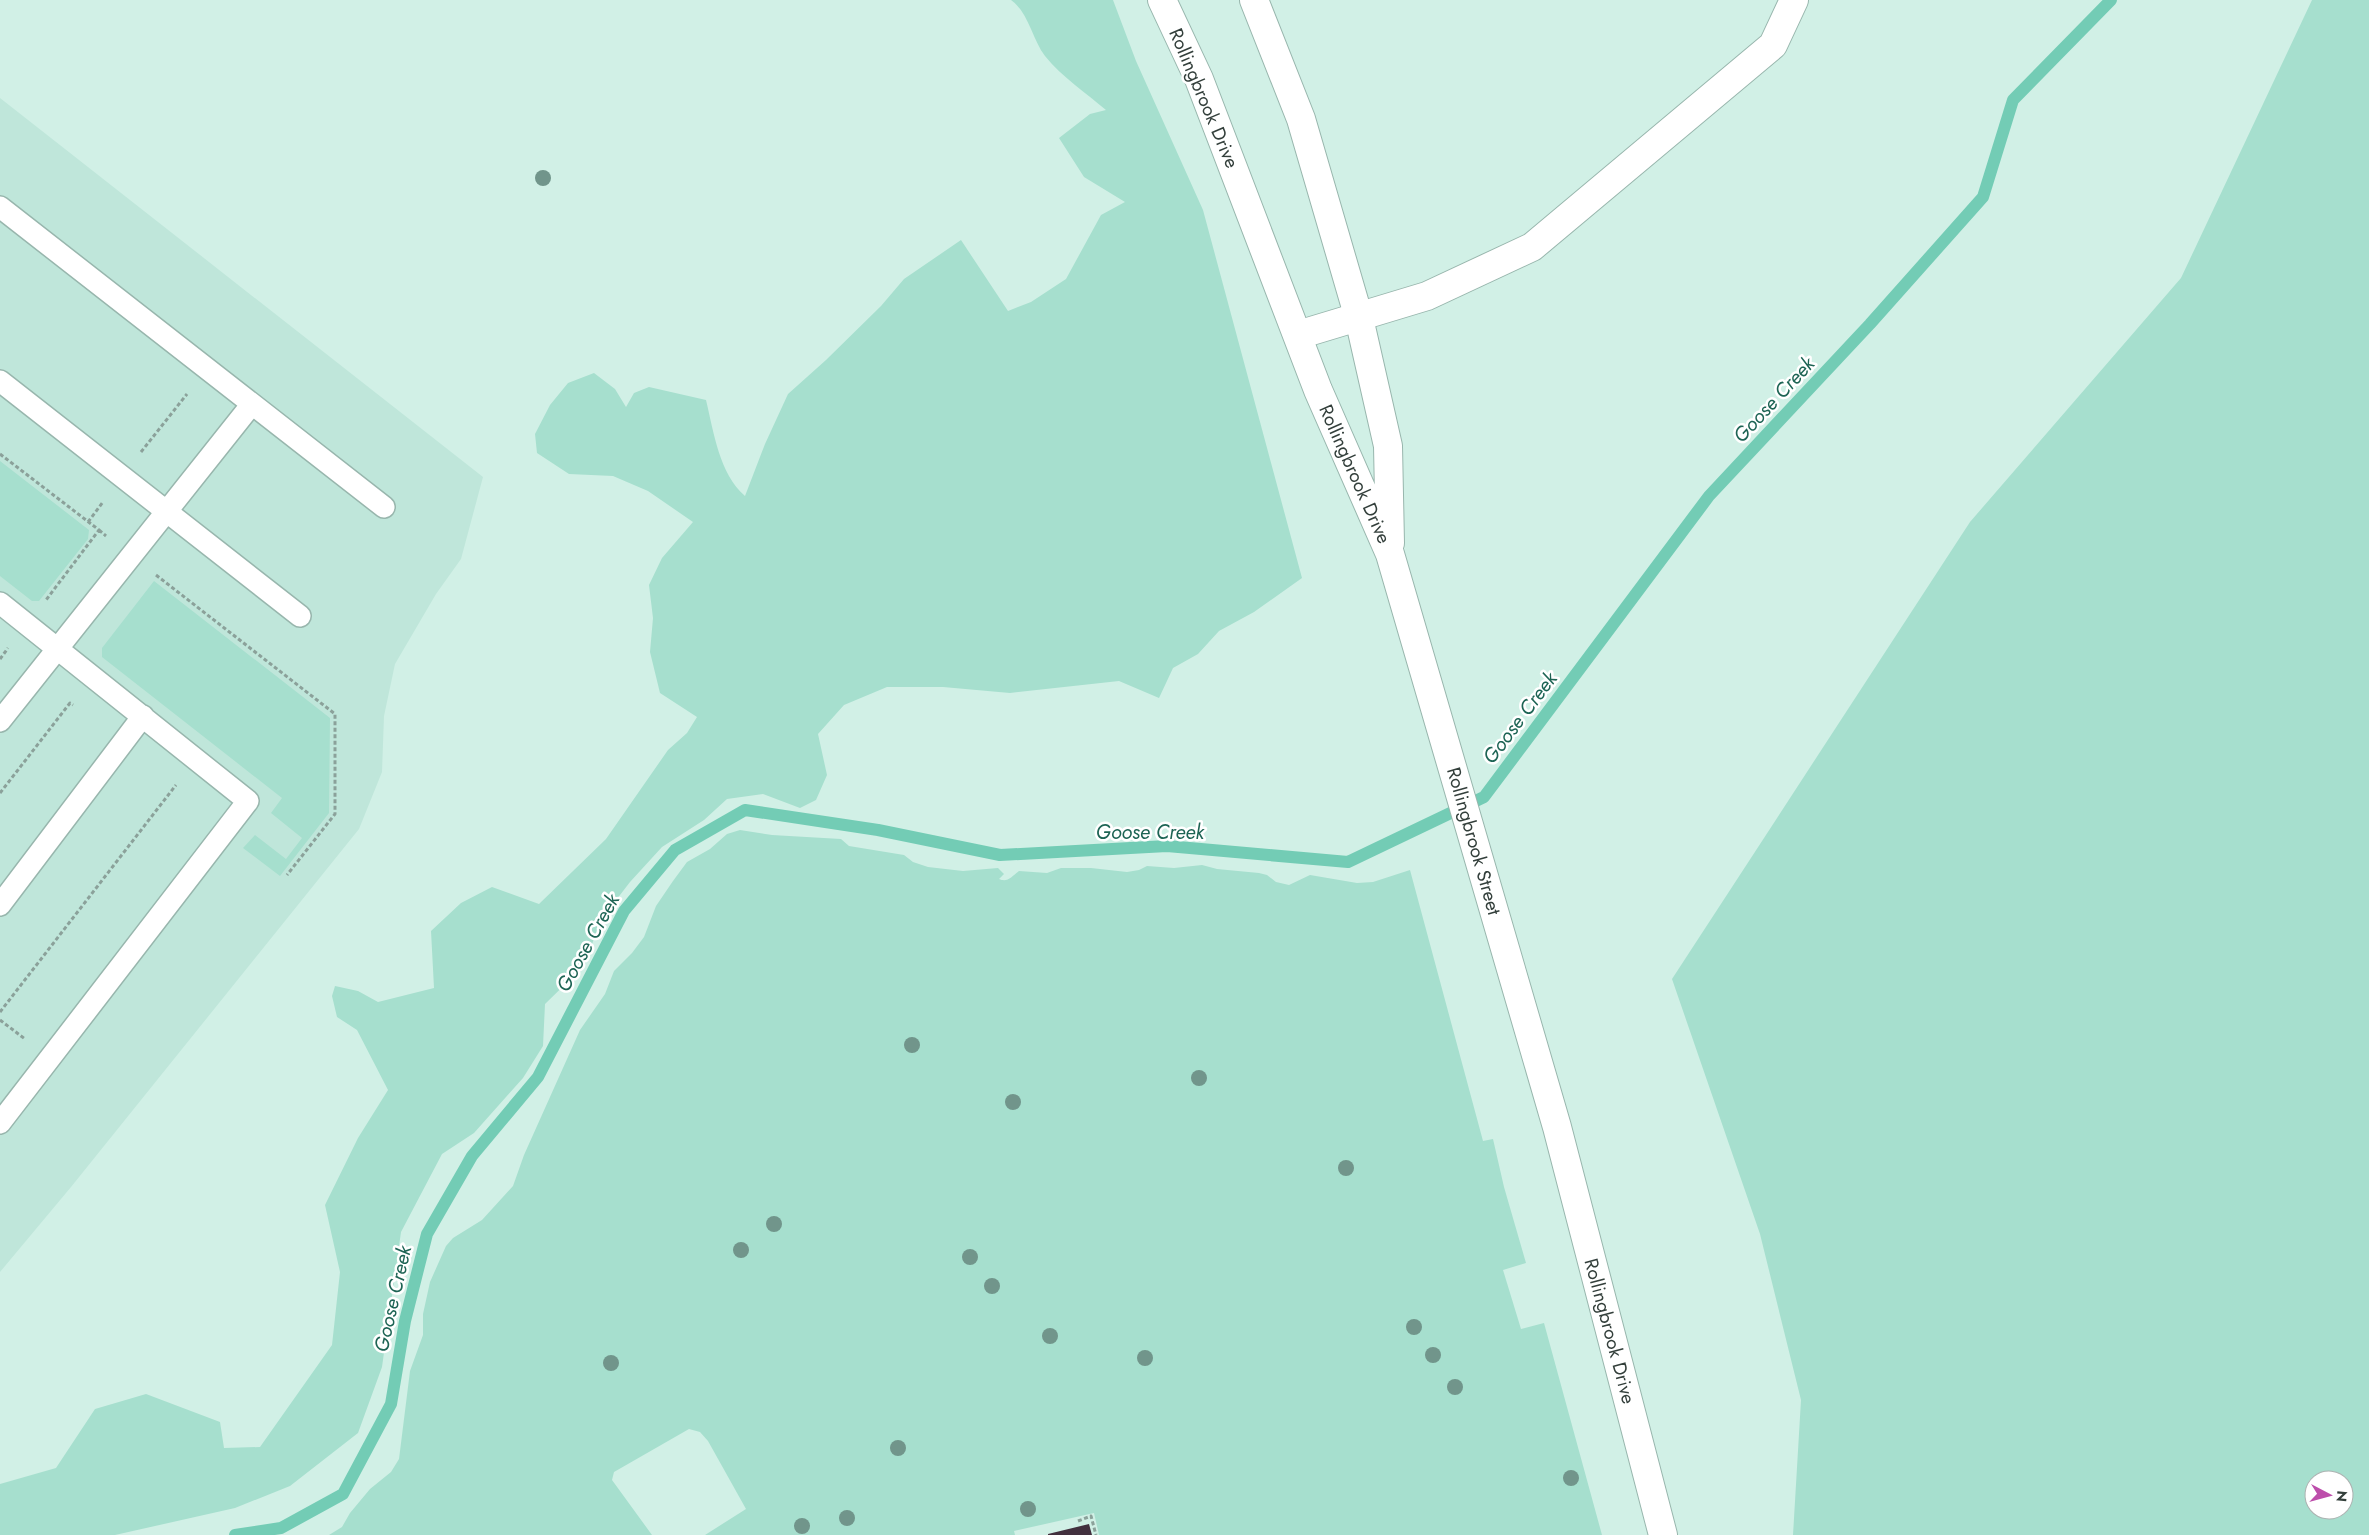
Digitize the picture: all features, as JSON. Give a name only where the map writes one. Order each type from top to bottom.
[{"type":"main road","name":"Rollingbrook Drive","points":[[1162,0],[1199,79],[1318,390],[1390,554]]},
{"type":"main road","name":"Rollingbrook Drive","points":[[1254,0],[1301,118],[1359,318],[1388,446],[1390,554]]},
{"type":"main road","points":[[1298,335],[1427,296],[1532,247],[1773,45],[1794,0]]},
{"type":"main road","name":"Rollingbrook Street","points":[[1390,554],[1557,1127]]},
{"type":"main road","name":"Rollingbrook Drive","points":[[1557,1127],[1663,1535]]},
{"type":"lane","points":[[0,208],[384,506]]},
{"type":"lane","points":[[0,381],[300,616]]},
{"type":"lane","points":[[0,720],[252,404]]},
{"type":"lane","points":[[0,603],[144,716],[248,801],[0,1123]]},
{"type":"lane","points":[[0,905],[144,716]]},
{"type":"path","points":[[139,455],[207,368]]},
{"type":"path","points":[[0,454],[335,714],[335,814],[286,875]]},
{"type":"path","points":[[88,522],[106,498]]},
{"type":"path","points":[[42,606],[98,530]]},
{"type":"path","points":[[0,659],[10,646]]},
{"type":"path","points":[[0,1012],[177,784]]},
{"type":"path","points":[[0,1020],[30,1043]]},
{"type":"path","points":[[1078,1521],[1091,1516],[1096,1535]]},
{"type":"shaded area","points":[[1011,0],[1113,0],[1136,61],[1203,210],[1302,578],[1254,612],[1219,631],[1198,654],[1173,668],[1159,698],[1119,681],[1010,693],[943,687],[887,687],[844,705],[818,734],[827,775],[816,800],[800,808],[763,794],[727,799],[704,820],[662,847],[630,882],[600,921],[585,965],[545,1004],[543,1046],[523,1078],[474,1133],[442,1154],[401,1232],[382,1367],[358,1433],[290,1486],[235,1508],[115,1535],[0,1535],[0,1484],[56,1468],[95,1409],[146,1394],[220,1422],[224,1448],[260,1447],[332,1345],[340,1272],[325,1205],[358,1138],[388,1090],[357,1030],[337,1017],[332,996],[335,986],[358,991],[378,1002],[434,988],[431,931],[461,903],[492,887],[539,904],[606,839],[668,750],[687,733],[697,717],[660,693],[650,652],[653,618],[649,585],[662,558],[693,522],[648,491],[613,476],[569,474],[537,453],[535,434],[550,405],[568,383],[594,373],[615,389],[626,407],[634,393],[649,387],[706,400],[723,464],[736,487],[745,496],[765,444],[788,394],[881,306],[904,279],[961,240],[1008,311],[1031,302],[1066,279],[1101,215],[1125,202],[1084,177],[1059,138],[1090,114],[1106,110],[1066,78],[1045,56],[1022,12]]},
{"type":"shaded area","points":[[2312,0],[2369,0],[2369,1535],[1793,1535],[1801,1400],[1760,1234],[1672,979],[1970,522],[2181,278]]},
{"type":"shaded area","points":[[0,98],[483,477],[461,559],[436,594],[395,664],[384,716],[382,772],[359,829],[71,1187],[0,1272]]},
{"type":"shaded area","points":[[0,461],[89,530],[88,539],[39,601],[32,601],[0,576]]},
{"type":"shaded area","points":[[154,581],[330,718],[329,813],[280,876],[243,848],[255,835],[286,859],[302,838],[271,813],[282,798],[102,657],[102,648]]},
{"type":"shaded area","points":[[740,830],[772,835],[841,839],[849,846],[904,855],[913,862],[928,867],[963,871],[998,868],[1004,874],[999,879],[1002,880],[1010,878],[1019,871],[1047,873],[1061,868],[1091,868],[1127,872],[1139,870],[1147,866],[1174,868],[1202,865],[1217,869],[1259,873],[1267,875],[1276,882],[1289,885],[1310,875],[1357,883],[1373,882],[1410,870],[1483,1141],[1493,1139],[1504,1187],[1526,1263],[1503,1270],[1521,1329],[1544,1323],[1602,1535],[1099,1535],[1094,1513],[1014,1531],[1015,1535],[705,1535],[746,1509],[708,1441],[700,1432],[689,1429],[614,1472],[612,1480],[652,1535],[329,1535],[342,1527],[350,1513],[370,1489],[391,1472],[399,1459],[410,1371],[423,1335],[423,1314],[430,1282],[446,1246],[453,1238],[482,1220],[513,1186],[524,1155],[580,1030],[605,994],[614,971],[632,953],[644,937],[656,906],[673,881],[687,862],[710,849],[727,834]]},
{"type":"building","points":[[1089,1524],[1092,1535],[1048,1535],[1048,1534]]},
{"type":"waterway","name":"Goose Creek","points":[[235,1535],[281,1528],[343,1494],[391,1404],[405,1321],[427,1234],[472,1156],[538,1077],[624,911],[675,850],[745,810],[878,830],[1000,855],[1167,846],[1348,862],[1484,797],[1709,496],[1870,324],[1983,197],[2013,100],[2111,0]]}]
